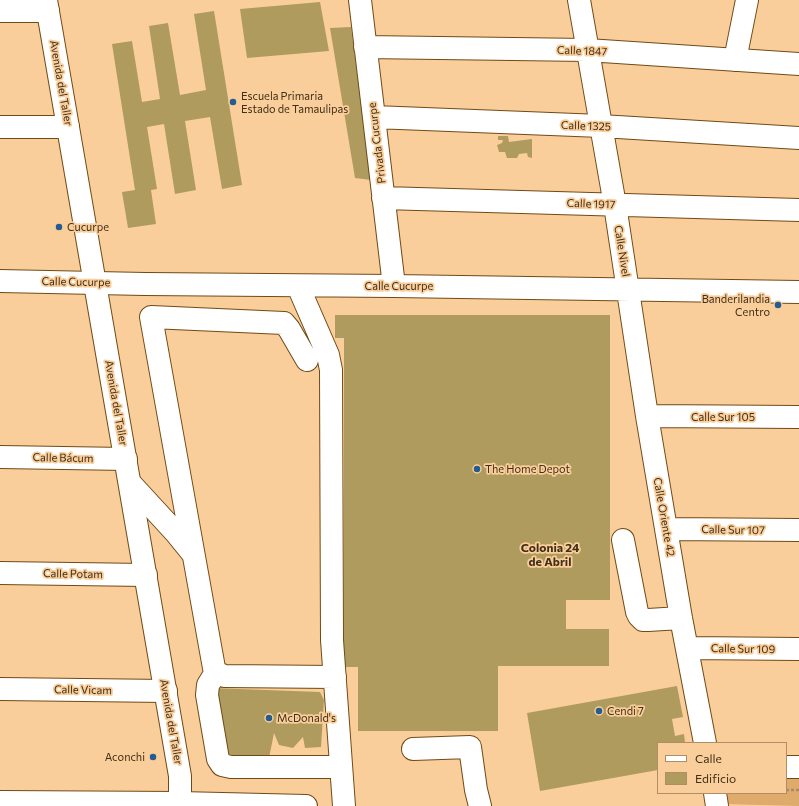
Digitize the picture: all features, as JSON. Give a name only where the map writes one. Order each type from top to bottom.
[{"type":"street","name":"Privada Cucurpe","points":[[360,0],[394,286]]},
{"type":"street","name":"Calle Nivel","points":[[579,0],[615,205],[627,290]]},
{"type":"street","points":[[735,60],[747,0]]},
{"type":"street","points":[[0,11],[47,6]]},
{"type":"street","name":"Avenida del Taller","points":[[47,6],[166,691],[180,776],[179,805]]},
{"type":"street","name":"Calle 1847","points":[[365,47],[588,50],[799,64]]},
{"type":"street","name":"Calle 1325","points":[[374,117],[601,126],[799,138]]},
{"type":"street","points":[[0,127],[68,127]]},
{"type":"street","name":"Calle 1917","points":[[383,198],[799,210]]},
{"type":"street","name":"Calle Cucurpe","points":[[0,280],[96,283],[799,292]]},
{"type":"street","points":[[298,286],[328,355],[331,370],[332,640],[344,806]]},
{"type":"street","name":"Calle Oriente 42","points":[[627,290],[681,618],[705,742]]},
{"type":"street","points":[[307,360],[284,323],[151,317],[214,668],[216,672],[224,676],[335,677]]},
{"type":"street","name":"Calle Sur 105","points":[[647,416],[799,417]]},
{"type":"street","name":"Calle Bácum","points":[[0,457],[126,459]]},
{"type":"street","points":[[130,483],[194,555]]},
{"type":"street","name":"Calle Sur 107","points":[[666,529],[799,530]]},
{"type":"street","points":[[623,540],[639,616],[643,620],[681,618]]},
{"type":"street","name":"Calle Potam","points":[[0,573],[146,575]]},
{"type":"street","name":"Calle Sur 109","points":[[687,648],[799,649]]},
{"type":"street","points":[[216,672],[208,685],[207,695],[218,759],[222,765],[231,767],[341,767]]},
{"type":"street","name":"Calle Vicam","points":[[0,689],[166,691]]},
{"type":"street","points":[[413,749],[470,747],[476,790],[480,806]]},
{"type":"street","points":[[787,767],[799,767]]},
{"type":"street","points":[[714,794],[717,806]]},
{"type":"street","points":[[0,802],[306,806]]},
{"type":"path","points":[[787,790],[799,790]]},
{"type":"shaded area","points":[[787,777],[799,777],[799,806],[724,804],[722,794],[787,794]]},
{"type":"building","points":[[320,2],[329,51],[247,58],[240,9]]},
{"type":"building","points":[[214,11],[242,185],[222,189],[210,117],[185,121],[196,190],[175,194],[164,124],[147,127],[157,189],[151,190],[156,224],[128,228],[122,192],[135,190],[112,44],[132,41],[142,102],[160,99],[149,26],[168,23],[180,95],[206,90],[194,14]]},
{"type":"building","points":[[351,27],[371,180],[355,178],[330,28]]},
{"type":"building","points":[[498,136],[508,136],[509,142],[532,139],[532,158],[528,157],[527,153],[519,154],[517,158],[507,158],[505,152],[499,152],[497,145],[502,143],[503,140],[498,140]]},
{"type":"building","name":"The Home Depot","points":[[335,315],[610,315],[610,600],[566,600],[566,629],[609,629],[609,666],[498,666],[498,731],[358,731],[358,667],[344,667],[344,338],[335,338]]},
{"type":"building","name":"Cendi 7","points":[[677,686],[683,717],[672,719],[675,736],[684,734],[685,742],[657,742],[657,770],[540,791],[527,713]]},
{"type":"building","name":"McDonald's","points":[[212,688],[320,692],[324,700],[321,747],[305,748],[303,737],[293,748],[279,745],[274,733],[269,758],[235,756],[219,751]]},
{"type":"place","name":"Escuela Primaria Estado de Tamaulipas","points":[[233,102]]},
{"type":"place","name":"Cucurpe","points":[[59,227]]},
{"type":"place","name":"Banderilandia Centro","points":[[778,305]]},
{"type":"place","name":"The Home Depot","points":[[477,469]]},
{"type":"place","name":"Cendi 7","points":[[599,711]]},
{"type":"place","name":"McDonald's","points":[[269,718]]},
{"type":"place","name":"Aconchi","points":[[153,757]]},
{"type":"district","name":"Colonia 24 de Abril","points":[[550,555]]}]
